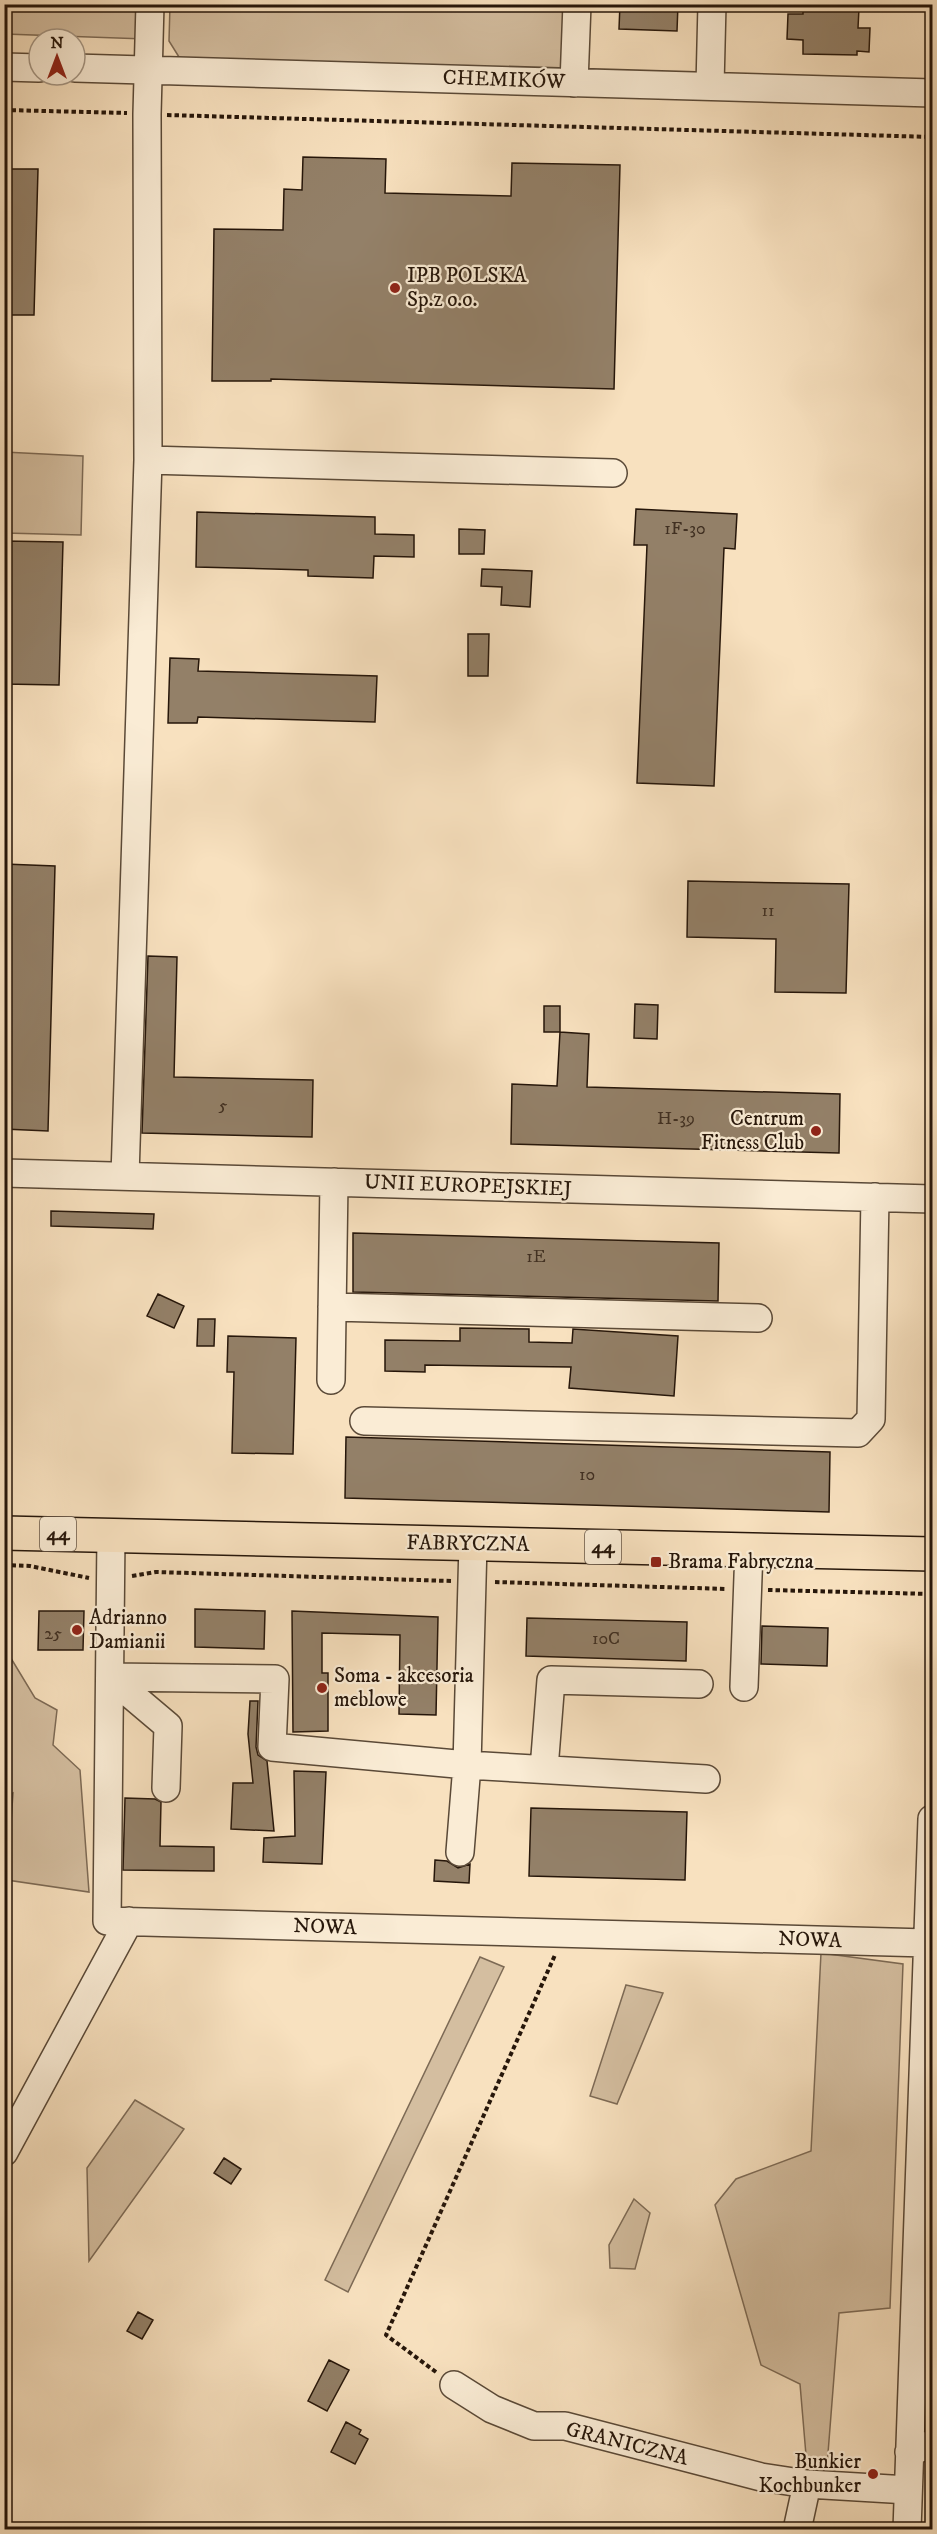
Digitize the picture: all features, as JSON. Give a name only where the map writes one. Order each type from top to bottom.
[{"type":"main road","name":"FABRYCZNA","points":[[4,1533],[933,1554]]},
{"type":"street","points":[[125,1176],[148,460],[147,114],[150,4]]},
{"type":"street","points":[[574,82],[577,4]]},
{"type":"street","points":[[710,87],[712,4]]},
{"type":"street","points":[[4,67],[27,68]]},
{"type":"street","name":"CHEMIKÓW","points":[[87,68],[933,93]]},
{"type":"street","points":[[148,460],[613,473]]},
{"type":"street","name":"UNII EUROPEJSKIEJ","points":[[4,1173],[933,1199]]},
{"type":"street","points":[[331,1380],[334,1182]]},
{"type":"street","points":[[364,1421],[858,1433],[871,1419],[874,1197]]},
{"type":"street","points":[[332,1307],[758,1318]]},
{"type":"street","name":"NOWA","points":[[111,1535],[107,1921],[927,1943]]},
{"type":"street","points":[[460,1852],[467,1765],[473,1544]]},
{"type":"street","points":[[744,1687],[749,1549]]},
{"type":"street","points":[[110,1677],[275,1679],[272,1747],[467,1765],[706,1779]]},
{"type":"street","points":[[110,1677],[168,1726],[166,1788]]},
{"type":"street","points":[[544,1769],[551,1680],[699,1684]]},
{"type":"street","points":[[907,2529],[908,2490],[921,2448],[927,1943],[933,1819]]},
{"type":"street","points":[[4,2152],[129,1921]]},
{"type":"street","name":"GRANICZNA","points":[[454,2385],[492,2409],[534,2426],[565,2427],[761,2477],[807,2484],[908,2490]]},
{"type":"street","points":[[797,2529],[807,2484]]},
{"type":"path","points":[[4,110],[933,137]]},
{"type":"path","points":[[4,1565],[30,1566],[81,1578],[110,1580],[156,1572],[933,1594]]},
{"type":"path","points":[[454,2385],[386,2335],[564,1933]]},
{"type":"shaded area","points":[[5,5],[146,5],[145,39],[87,37],[87,27],[27,27],[27,35],[5,34]]},
{"type":"shaded area","points":[[170,5],[565,5],[561,77],[200,63],[179,57],[169,41]]},
{"type":"shaded area","points":[[4,452],[83,456],[81,535],[5,533]]},
{"type":"shaded area","points":[[6,1650],[35,1698],[57,1710],[53,1745],[80,1770],[89,1892],[7,1880],[13,1793],[5,1797]]},
{"type":"shaded area","points":[[821,1953],[903,1964],[890,2308],[839,2313],[827,2466],[807,2467],[800,2384],[761,2365],[715,2205],[736,2179],[811,2151]]},
{"type":"shaded area","points":[[480,1957],[504,1967],[348,2292],[325,2280]]},
{"type":"shaded area","points":[[626,1985],[663,1993],[617,2104],[590,2096]]},
{"type":"shaded area","points":[[135,2100],[184,2129],[89,2261],[87,2168]]},
{"type":"shaded area","points":[[634,2199],[650,2213],[635,2269],[610,2268],[609,2245]]},
{"type":"building","points":[[620,4],[678,4],[677,31],[619,29]]},
{"type":"building","points":[[803,7],[859,8],[858,28],[870,28],[869,52],[857,51],[857,55],[803,54],[803,40],[787,39],[788,14],[803,14]]},
{"type":"building","points":[[303,157],[386,159],[385,193],[511,196],[512,163],[620,165],[614,389],[271,379],[271,381],[212,381],[214,229],[283,230],[284,189],[302,190]]},
{"type":"building","points":[[4,169],[38,169],[34,315],[4,315]]},
{"type":"building","points":[[636,509],[737,514],[735,549],[724,548],[714,786],[637,783],[647,545],[634,545]]},
{"type":"building","points":[[197,512],[375,517],[375,534],[414,535],[414,557],[374,556],[373,578],[308,576],[308,570],[196,567]]},
{"type":"building","points":[[459,529],[485,530],[484,554],[459,554]]},
{"type":"building","points":[[4,541],[63,542],[59,685],[4,684]]},
{"type":"building","points":[[482,569],[532,571],[530,607],[501,605],[502,587],[481,586]]},
{"type":"building","points":[[468,634],[489,634],[488,676],[468,676]]},
{"type":"building","points":[[170,658],[199,659],[198,671],[377,676],[375,722],[198,717],[197,723],[168,723]]},
{"type":"building","points":[[4,864],[55,866],[48,1131],[4,1129]]},
{"type":"building","points":[[688,881],[849,884],[846,993],[775,992],[776,939],[687,937]]},
{"type":"building","points":[[148,956],[177,957],[174,1077],[313,1080],[312,1137],[142,1133]]},
{"type":"building","points":[[635,1004],[658,1005],[657,1039],[634,1038]]},
{"type":"building","points":[[544,1006],[560,1006],[560,1032],[544,1032]]},
{"type":"building","points":[[560,1032],[589,1034],[587,1087],[840,1094],[839,1153],[511,1144],[512,1084],[557,1086]]},
{"type":"building","points":[[51,1211],[154,1214],[153,1229],[51,1226]]},
{"type":"building","points":[[353,1233],[719,1243],[718,1301],[353,1292]]},
{"type":"building","points":[[158,1294],[184,1306],[174,1328],[147,1316]]},
{"type":"building","points":[[198,1319],[215,1319],[214,1346],[197,1346]]},
{"type":"building","points":[[460,1328],[529,1329],[529,1342],[572,1343],[573,1329],[678,1336],[674,1396],[569,1388],[571,1367],[425,1365],[425,1372],[385,1371],[385,1340],[460,1341]]},
{"type":"building","points":[[228,1336],[296,1338],[293,1454],[232,1453],[234,1372],[227,1372]]},
{"type":"building","points":[[346,1437],[830,1452],[829,1512],[345,1498]]},
{"type":"building","points":[[195,1609],[265,1611],[264,1649],[195,1647]]},
{"type":"building","points":[[39,1611],[84,1611],[83,1650],[38,1650]]},
{"type":"building","points":[[292,1611],[438,1617],[436,1715],[399,1714],[400,1635],[322,1633],[322,1673],[328,1673],[328,1731],[293,1732]]},
{"type":"building","points":[[527,1618],[687,1622],[686,1661],[526,1656]]},
{"type":"building","points":[[762,1626],[828,1628],[827,1666],[761,1664]]},
{"type":"building","points":[[250,1701],[258,1701],[256,1747],[258,1755],[267,1761],[274,1831],[231,1829],[233,1783],[253,1783],[248,1734]]},
{"type":"building","points":[[294,1771],[326,1772],[322,1864],[263,1862],[264,1838],[295,1836]]},
{"type":"building","points":[[125,1798],[155,1799],[161,1802],[160,1846],[214,1847],[214,1871],[123,1870]]},
{"type":"building","points":[[531,1808],[687,1812],[685,1880],[529,1876]]},
{"type":"building","points":[[435,1860],[447,1861],[458,1868],[470,1864],[469,1883],[434,1881]]},
{"type":"building","points":[[224,2158],[241,2169],[231,2184],[214,2173]]},
{"type":"building","points":[[138,2312],[153,2320],[142,2339],[127,2331]]},
{"type":"building","points":[[329,2360],[349,2370],[327,2411],[308,2401]]},
{"type":"building","points":[[346,2422],[361,2430],[359,2434],[368,2439],[355,2464],[331,2452]]},
{"type":"place","name":"IPB POLSKA Sp.z o.o.","points":[[395,288]]},
{"type":"place","name":"Centrum Fitness Club","points":[[816,1131]]},
{"type":"place","name":"Brama Fabryczna","points":[[656,1562]]},
{"type":"place","name":"Adrianno Damianii","points":[[77,1630]]},
{"type":"place","name":"Soma - akcesoria meblowe","points":[[322,1688]]},
{"type":"place","name":"Bunkier Kochbunker","points":[[873,2474]]}]
